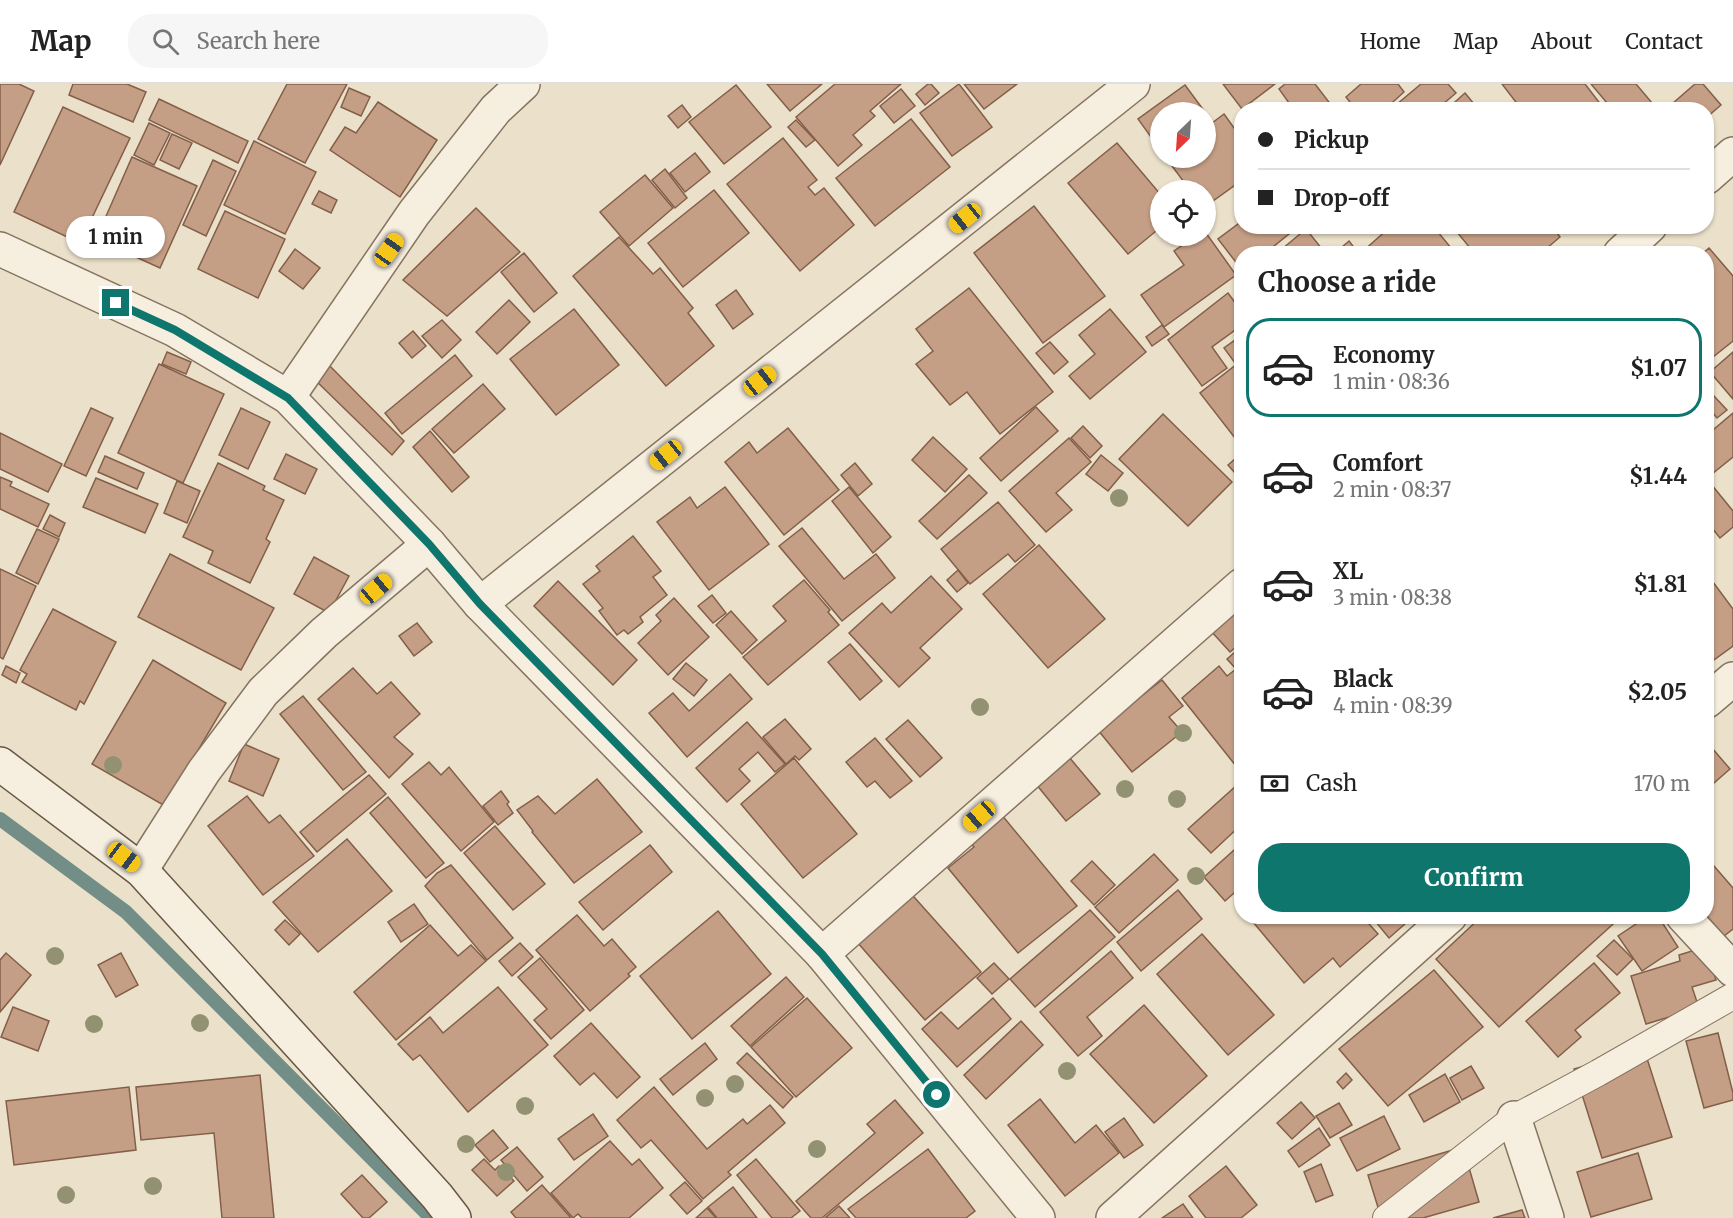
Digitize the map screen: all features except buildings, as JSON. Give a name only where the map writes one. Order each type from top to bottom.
[{"type":"street","points":[[288,398],[414,213],[496,109],[523,84]]},
{"type":"street","points":[[480,604],[1134,84]]},
{"type":"street","points":[[1714,171],[1733,154]]},
{"type":"street","points":[[1629,246],[1641,234]]},
{"type":"street","points":[[0,249],[175,330],[288,398],[429,544],[480,604],[822,954],[1038,1218]]},
{"type":"street","points":[[141,870],[204,771],[263,692],[324,633],[429,544]]},
{"type":"street","points":[[822,954],[1234,592]]},
{"type":"street","points":[[1714,695],[1733,679]]},
{"type":"street","points":[[0,764],[141,870],[454,1218]]},
{"type":"street","points":[[1113,1218],[1441,924]]},
{"type":"street","points":[[1690,924],[1733,970]]},
{"type":"street","points":[[1514,1118],[1547,1218]]},
{"type":"lane","points":[[1386,1218],[1514,1118],[1733,996]]},
{"type":"waterway","points":[[0,819],[126,912],[431,1218]]},
{"type":"route","points":[[116,303],[175,330],[288,398],[429,544],[480,604],[822,954],[937,1095]]}]
